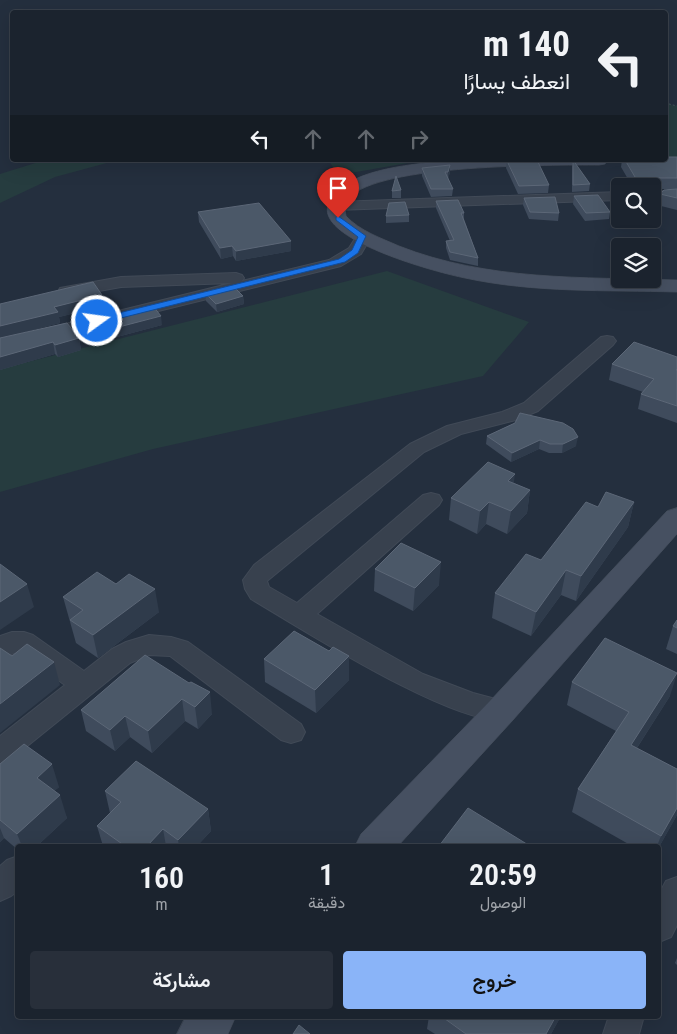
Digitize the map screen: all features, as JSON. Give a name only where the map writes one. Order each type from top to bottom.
[{"type":"street","points":[[337,212],[342,195],[359,183],[405,172],[469,164],[534,162]]},
{"type":"street","points":[[661,195],[677,195]]},
{"type":"street","points":[[337,212],[395,203],[611,196]]},
{"type":"street","points":[[337,212],[362,236],[436,264],[495,277],[516,280],[677,286]]},
{"type":"street","points":[[0,345],[272,279],[342,260],[355,251],[362,236]]},
{"type":"street","points":[[52,295],[95,286],[130,282],[212,278],[272,279]]},
{"type":"street","points":[[501,711],[469,703],[414,681],[260,593],[256,589],[255,580],[262,571],[417,448],[454,430],[509,416],[531,407],[607,341]]},
{"type":"street","points":[[298,616],[431,500]]},
{"type":"street","points":[[376,844],[501,711],[677,517]]},
{"type":"street","points":[[0,648],[12,642],[24,642],[85,685]]},
{"type":"street","points":[[0,752],[130,650],[150,644],[170,645],[179,649],[292,732]]},
{"type":"street","points":[[0,886],[15,873]]},
{"type":"street","points":[[661,922],[677,892]]},
{"type":"street","points":[[198,1034],[212,1019]]},
{"type":"street","points":[[621,1034],[626,1019]]},
{"type":"green space","points":[[668,104],[677,106],[677,160],[668,159]]},
{"type":"green space","points":[[39,162],[111,162],[55,177],[0,203],[0,174]]},
{"type":"green space","points":[[329,162],[414,162],[339,175]]},
{"type":"green space","points":[[387,271],[529,322],[483,376],[153,449],[0,492],[0,369]]},
{"type":"building","points":[[668,157],[677,157],[677,178],[636,178],[626,162],[668,162]]},
{"type":"building","points":[[507,162],[538,162],[549,185],[519,186]]},
{"type":"building","points":[[573,162],[574,162],[590,184],[573,185]]},
{"type":"building","points":[[450,165],[448,172],[445,172],[453,189],[431,189],[422,168]]},
{"type":"building","points":[[396,176],[401,190],[392,191]]},
{"type":"building","points":[[677,189],[677,198],[661,194],[664,190]]},
{"type":"building","points":[[598,195],[610,212],[586,213],[574,196]]},
{"type":"building","points":[[555,197],[559,213],[530,212],[524,198]]},
{"type":"building","points":[[458,200],[478,258],[450,252],[446,241],[454,240],[436,201]]},
{"type":"building","points":[[405,202],[409,215],[386,216],[389,203]]},
{"type":"building","points":[[259,203],[291,241],[236,251],[232,246],[220,248],[198,212]]},
{"type":"building","points":[[93,282],[102,295],[54,307],[58,312],[0,326],[0,304]]},
{"type":"building","points":[[233,286],[243,296],[216,304],[205,293]]},
{"type":"building","points":[[153,306],[161,316],[115,328],[107,317]]},
{"type":"building","points":[[67,323],[79,338],[55,345],[53,342],[0,357],[0,338]]},
{"type":"building","points":[[634,342],[677,357],[677,406],[641,394],[654,379],[612,364]]},
{"type":"building","points":[[520,413],[563,423],[573,429],[578,437],[563,444],[550,444],[540,440],[512,453],[487,436],[515,423]]},
{"type":"building","points":[[488,462],[515,474],[508,481],[530,490],[511,511],[489,502],[480,511],[451,498]]},
{"type":"building","points":[[606,492],[634,502],[581,576],[566,570],[536,612],[495,593],[526,554],[541,560],[586,502],[598,507]]},
{"type":"building","points":[[401,543],[441,562],[415,588],[375,569]]},
{"type":"building","points":[[0,564],[27,584],[0,602]]},
{"type":"building","points":[[97,572],[116,584],[129,574],[155,589],[93,635],[70,620],[83,610],[63,597]]},
{"type":"building","points":[[677,620],[677,628],[673,626]]},
{"type":"building","points":[[294,631],[329,651],[333,647],[349,656],[315,690],[264,659]]},
{"type":"building","points":[[605,638],[677,673],[631,745],[677,769],[677,808],[661,836],[578,789],[629,712],[572,682]]},
{"type":"building","points":[[27,644],[54,662],[0,704],[0,648],[12,656]]},
{"type":"building","points":[[145,655],[189,683],[191,682],[210,692],[195,707],[182,699],[148,731],[125,716],[110,730],[81,710]]},
{"type":"building","points":[[24,744],[52,764],[37,778],[60,795],[17,834],[0,820],[0,764]]},
{"type":"building","points":[[136,761],[208,809],[178,840],[163,829],[149,844],[122,844],[97,826],[121,802],[105,791]]},
{"type":"building","points":[[468,808],[527,844],[441,844]]},
{"type":"building","points":[[445,1019],[554,1019],[546,1034],[466,1034]]},
{"type":"building","points":[[299,1025],[310,1034],[293,1034]]},
{"type":"route","points":[[97,321],[335,263],[352,254],[358,247],[362,236],[338,218]]}]
